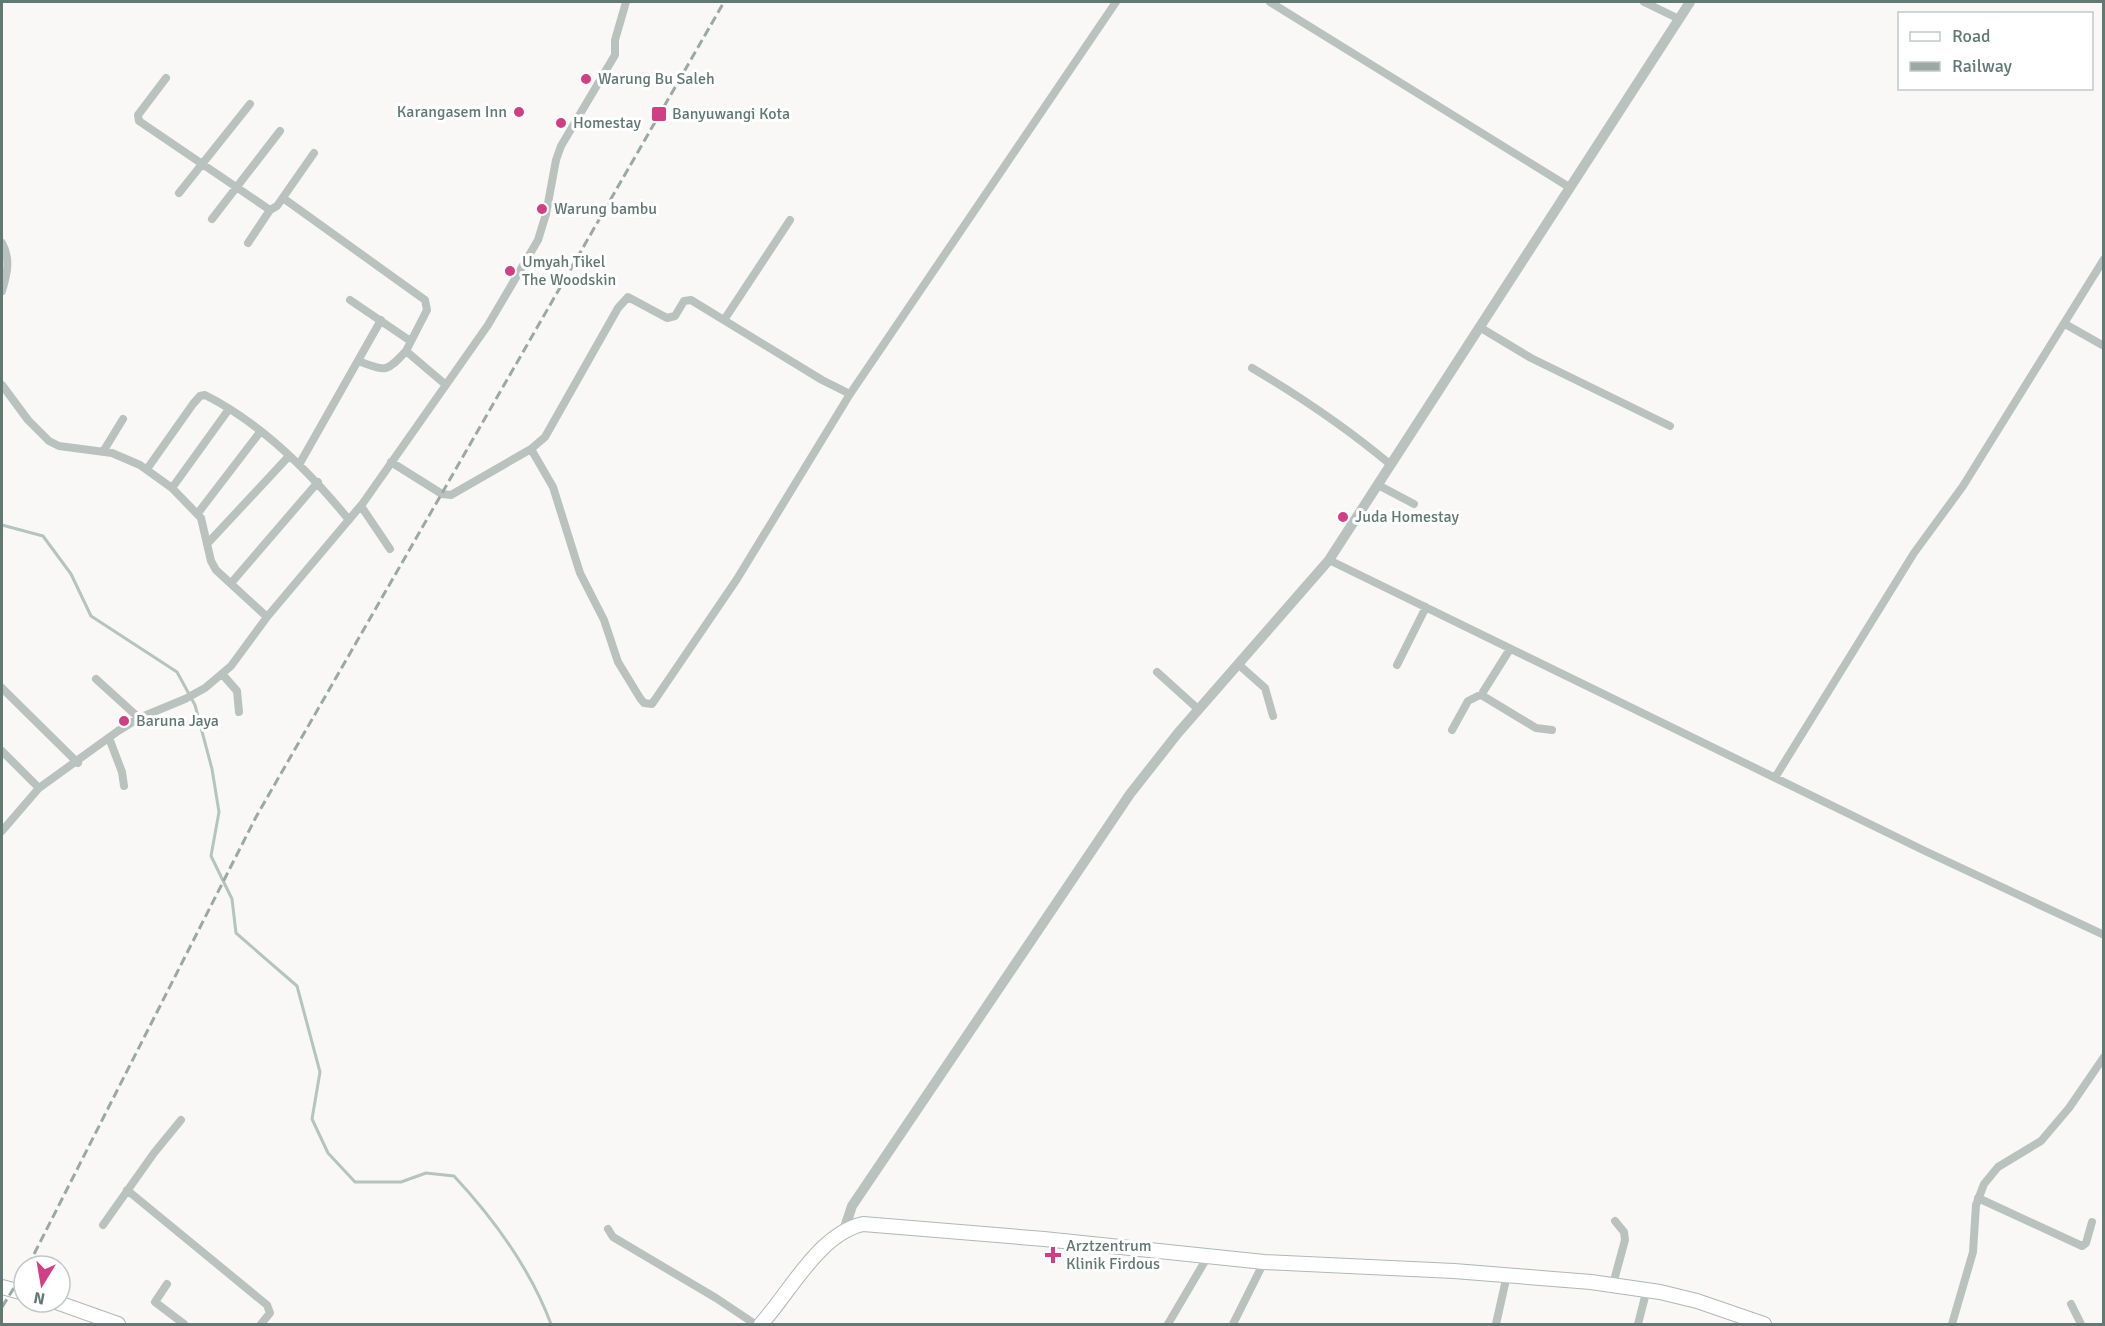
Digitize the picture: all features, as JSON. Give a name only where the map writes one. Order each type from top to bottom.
[{"type":"main road","points":[[761,1324],[822,1249],[844,1230],[863,1224],[1264,1262],[1507,1275],[1613,1284],[1647,1289],[1697,1301],[1764,1324]]},
{"type":"main road","points":[[72,1308],[118,1324]]},
{"type":"street","points":[[531,449],[553,487],[580,573],[604,620],[618,662],[644,703],[652,704],[737,579],[850,394],[1116,2]]},
{"type":"street","points":[[1270,2],[1569,187]]},
{"type":"street","points":[[1644,2],[1679,19]]},
{"type":"street","points":[[844,1230],[852,1206],[1130,794],[1198,709],[1329,560],[1690,2]]},
{"type":"street","points":[[2,831],[39,788],[139,718],[185,699],[223,675],[267,617],[361,506],[488,325],[538,240],[561,146],[611,63],[625,6]]},
{"type":"street","points":[[166,78],[138,119],[270,210]]},
{"type":"street","points":[[179,193],[249,104]]},
{"type":"street","points":[[212,219],[280,131]]},
{"type":"street","points":[[248,243],[314,153]]},
{"type":"street","points":[[283,198],[425,300],[427,310],[409,340],[406,351],[390,369],[385,370],[358,361]]},
{"type":"street","points":[[724,320],[790,220]]},
{"type":"street","points":[[2,243],[6,251],[8,269],[2,291]]},
{"type":"street","points":[[1776,776],[1914,552],[1963,486],[2102,265]]},
{"type":"street","points":[[391,462],[442,494],[451,495],[531,449],[545,436],[626,298],[634,298],[670,318],[675,316],[684,301],[691,300],[822,380],[850,394]]},
{"type":"street","points":[[350,300],[409,340]]},
{"type":"street","points":[[300,464],[381,320]]},
{"type":"street","points":[[2064,324],[2103,346]]},
{"type":"street","points":[[1481,328],[1531,358],[1670,426]]},
{"type":"street","points":[[406,351],[446,385]]},
{"type":"street","points":[[1252,368],[1301,397],[1356,435],[1391,465]]},
{"type":"street","points":[[2,385],[27,420],[49,441],[63,447],[104,450],[147,469],[172,488],[198,513],[206,529],[207,544],[213,566],[267,617]]},
{"type":"street","points":[[147,469],[200,396],[208,397],[229,409],[300,464],[349,520]]},
{"type":"street","points":[[172,488],[229,409]]},
{"type":"street","points":[[104,450],[123,419]]},
{"type":"street","points":[[198,513],[260,432]]},
{"type":"street","points":[[207,544],[289,456]]},
{"type":"street","points":[[231,582],[318,482]]},
{"type":"street","points":[[1378,485],[1414,504]]},
{"type":"street","points":[[361,506],[390,549]]},
{"type":"street","points":[[1329,560],[1776,776],[1925,851],[2103,934]]},
{"type":"street","points":[[1397,665],[1426,607]]},
{"type":"street","points":[[1452,730],[1468,701],[1482,694],[1510,649]]},
{"type":"street","points":[[1238,664],[1265,688],[1273,716]]},
{"type":"street","points":[[1157,672],[1198,709]]},
{"type":"street","points":[[223,675],[237,691],[239,712]]},
{"type":"street","points":[[96,679],[139,718]]},
{"type":"street","points":[[2,688],[78,762]]},
{"type":"street","points":[[1482,694],[1536,728],[1552,730]]},
{"type":"street","points":[[110,738],[124,786]]},
{"type":"street","points":[[2,751],[39,788]]},
{"type":"street","points":[[1952,1324],[1973,1252],[1978,1198],[1990,1175],[1998,1167],[2041,1141],[2068,1108],[2103,1057]]},
{"type":"street","points":[[103,1225],[181,1120]]},
{"type":"street","points":[[128,1191],[267,1305],[270,1313],[261,1324]]},
{"type":"street","points":[[1978,1198],[2082,1246],[2086,1244],[2092,1222]]},
{"type":"street","points":[[1613,1284],[1625,1240],[1624,1232],[1615,1221]]},
{"type":"street","points":[[608,1229],[613,1237],[755,1324]]},
{"type":"street","points":[[1168,1324],[1208,1256]]},
{"type":"street","points":[[1233,1324],[1264,1262]]},
{"type":"street","points":[[1496,1324],[1507,1275]]},
{"type":"street","points":[[167,1284],[155,1302],[184,1324]]},
{"type":"street","points":[[1638,1324],[1647,1289]]},
{"type":"street","points":[[2071,1304],[2081,1324]]},
{"type":"waterway","points":[[2,525],[43,536],[71,574],[91,616],[177,672],[195,705],[212,769],[219,812],[211,856],[232,899],[236,933],[297,986],[320,1072],[312,1119],[328,1153],[355,1182],[401,1182],[426,1173],[454,1176],[510,1245],[533,1283],[551,1324]]},
{"type":"railway","points":[[34,1254],[256,817],[724,2]]},
{"type":"railway","points":[[2,1307],[12,1291]]},
{"type":"place","name":"Warung Bu Saleh","points":[[586,79]]},
{"type":"place","name":"Karangasem Inn","points":[[519,112]]},
{"type":"place","name":"Banyuwangi Kota","points":[[659,114]]},
{"type":"place","name":"Homestay","points":[[561,123]]},
{"type":"place","name":"Warung bambu","points":[[542,209]]},
{"type":"place","name":"Umyah Tikel The Woodskin","points":[[510,271]]},
{"type":"place","name":"Juda Homestay","points":[[1343,517]]},
{"type":"place","name":"Baruna Jaya","points":[[124,721]]},
{"type":"place","name":"Arztzentrum Klinik Firdous","points":[[1053,1255]]}]
